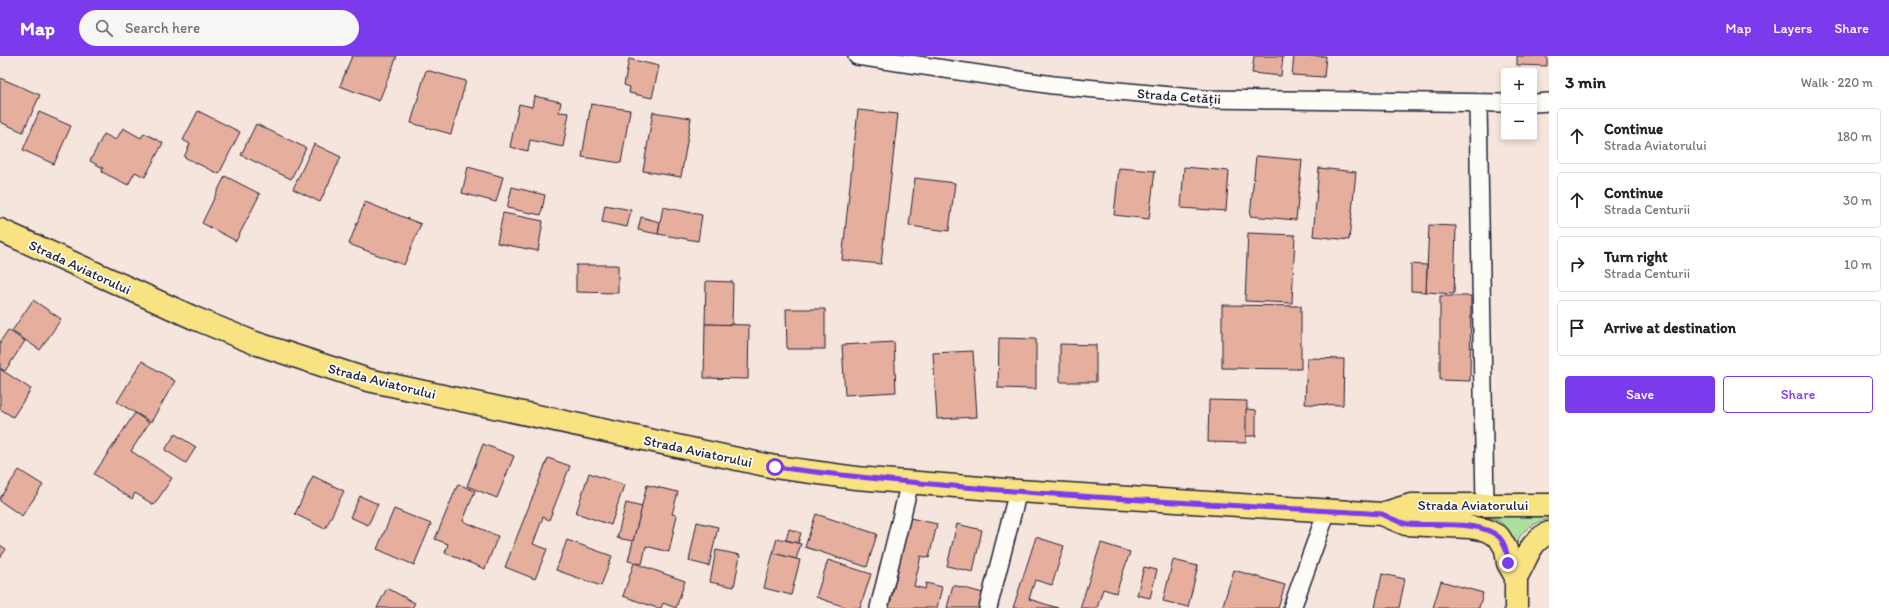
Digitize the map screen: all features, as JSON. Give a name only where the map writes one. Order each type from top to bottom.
[{"type":"main road","name":"Strada Aviatorului","points":[[2,235],[201,321],[256,343],[368,380],[775,467],[910,482],[1018,491],[1382,514],[1411,505],[1549,505]]},
{"type":"main road","points":[[1382,514],[1406,524],[1469,527],[1486,530],[1499,537],[1506,549],[1508,563],[1516,577],[1516,608]]},
{"type":"main road","points":[[1516,577],[1524,564],[1530,549],[1540,537],[1549,533]]},
{"type":"street","name":"Strada Cetății","points":[[857,56],[1053,85],[1204,99],[1478,104],[1501,103]]},
{"type":"street","points":[[1537,103],[1549,102]]},
{"type":"street","points":[[1478,104],[1485,504]]},
{"type":"street","points":[[879,608],[910,482]]},
{"type":"street","points":[[988,608],[1018,491]]},
{"type":"street","points":[[1292,608],[1327,511]]},
{"type":"green space","points":[[1458,515],[1549,515],[1549,519],[1533,525],[1524,531],[1516,546],[1511,535],[1501,522],[1487,517]]},
{"type":"building","points":[[352,56],[397,56],[379,101],[340,86]]},
{"type":"building","points":[[1254,56],[1283,56],[1281,76],[1252,73]]},
{"type":"building","points":[[1294,56],[1326,56],[1324,77],[1292,75]]},
{"type":"building","points":[[1517,56],[1547,56],[1547,66],[1517,65]]},
{"type":"building","points":[[629,59],[659,66],[652,98],[629,93],[630,87],[624,85]]},
{"type":"building","points":[[426,70],[466,81],[451,134],[411,123]]},
{"type":"building","points":[[0,78],[40,95],[23,132],[0,122]]},
{"type":"building","points":[[534,96],[561,102],[559,112],[569,113],[563,147],[530,140],[528,151],[510,147],[519,104],[532,107]]},
{"type":"building","points":[[591,104],[630,110],[621,163],[582,157]]},
{"type":"building","points":[[858,110],[898,114],[881,264],[842,260]]},
{"type":"building","points":[[198,111],[240,132],[219,174],[184,157],[190,144],[183,140]]},
{"type":"building","points":[[39,112],[71,126],[54,164],[23,150]]},
{"type":"building","points":[[653,112],[691,118],[681,177],[643,171]]},
{"type":"building","points":[[256,124],[306,148],[291,179],[241,155]]},
{"type":"building","points":[[123,128],[141,138],[144,133],[163,143],[145,177],[135,172],[128,185],[102,172],[103,168],[90,161],[104,134],[116,140]]},
{"type":"building","points":[[314,144],[341,157],[320,202],[293,189]]},
{"type":"building","points":[[1256,156],[1302,160],[1296,220],[1250,216]]},
{"type":"building","points":[[468,167],[503,177],[496,202],[462,193]]},
{"type":"building","points":[[1184,167],[1229,171],[1226,211],[1181,208]]},
{"type":"building","points":[[1119,168],[1155,171],[1149,219],[1114,215]]},
{"type":"building","points":[[1319,168],[1356,172],[1349,240],[1313,236]]},
{"type":"building","points":[[225,176],[260,194],[236,241],[202,223]]},
{"type":"building","points":[[915,178],[955,183],[949,231],[909,226]]},
{"type":"building","points":[[512,187],[545,195],[541,215],[507,208]]},
{"type":"building","points":[[365,202],[421,224],[404,265],[349,244]]},
{"type":"building","points":[[605,205],[631,210],[627,227],[602,222]]},
{"type":"building","points":[[663,207],[702,215],[698,241],[658,234]]},
{"type":"building","points":[[503,213],[543,221],[538,251],[497,243]]},
{"type":"building","points":[[641,217],[660,222],[658,234],[638,230]]},
{"type":"building","points":[[1429,225],[1456,226],[1454,294],[1426,292]]},
{"type":"building","points":[[1248,233],[1295,235],[1292,303],[1245,301]]},
{"type":"building","points":[[1411,264],[1427,265],[1426,292],[1411,291]]},
{"type":"building","points":[[576,265],[618,265],[618,293],[576,292]]},
{"type":"building","points":[[706,281],[733,282],[732,325],[705,324]]},
{"type":"building","points":[[1440,296],[1471,296],[1470,381],[1440,380]]},
{"type":"building","points":[[33,300],[61,319],[40,350],[12,331]]},
{"type":"building","points":[[1222,305],[1301,306],[1301,369],[1222,368]]},
{"type":"building","points":[[786,309],[825,309],[825,349],[787,349]]},
{"type":"building","points":[[705,324],[749,325],[748,379],[704,378]]},
{"type":"building","points":[[8,330],[25,341],[5,371],[0,368],[0,342]]},
{"type":"building","points":[[999,338],[1036,339],[1036,389],[998,388]]},
{"type":"building","points":[[894,342],[896,392],[845,395],[842,345]]},
{"type":"building","points":[[1060,344],[1096,345],[1096,382],[1060,382]]},
{"type":"building","points":[[973,351],[977,417],[937,419],[933,353]]},
{"type":"building","points":[[1307,358],[1344,359],[1343,405],[1305,404]]},
{"type":"building","points":[[142,361],[175,381],[151,422],[117,402]]},
{"type":"building","points":[[0,369],[31,389],[13,417],[0,409]]},
{"type":"building","points":[[1209,400],[1247,401],[1246,443],[1208,442]]},
{"type":"building","points":[[1246,409],[1256,410],[1256,436],[1246,436]]},
{"type":"building","points":[[135,413],[149,423],[131,451],[172,478],[154,505],[135,493],[132,499],[94,474]]},
{"type":"building","points":[[175,434],[196,447],[186,463],[165,450]]},
{"type":"building","points":[[483,444],[514,456],[497,498],[467,486]]},
{"type":"building","points":[[548,458],[570,466],[549,520],[543,517],[533,544],[547,549],[535,579],[505,567]]},
{"type":"building","points":[[19,470],[43,485],[22,516],[0,501],[0,498]]},
{"type":"building","points":[[589,473],[624,485],[611,525],[576,513]]},
{"type":"building","points":[[313,476],[344,491],[325,529],[295,514]]},
{"type":"building","points":[[458,484],[475,491],[463,521],[498,536],[485,569],[445,553],[448,544],[435,539]]},
{"type":"building","points":[[647,485],[678,492],[672,514],[677,515],[669,552],[646,546],[642,564],[628,561]]},
{"type":"building","points":[[360,496],[378,504],[368,525],[350,517]]},
{"type":"building","points":[[626,503],[642,507],[633,541],[617,538]]},
{"type":"building","points":[[394,509],[431,524],[414,565],[377,549]]},
{"type":"building","points":[[816,514],[877,534],[867,567],[805,547]]},
{"type":"building","points":[[910,518],[937,524],[929,558],[921,556],[914,586],[925,589],[926,583],[942,587],[937,608],[889,608]]},
{"type":"building","points":[[697,522],[718,527],[709,566],[689,561]]},
{"type":"building","points":[[957,524],[982,530],[973,572],[947,566]]},
{"type":"building","points":[[789,529],[801,533],[798,543],[786,540]]},
{"type":"building","points":[[1036,537],[1064,546],[1052,585],[1035,580],[1029,599],[1058,608],[1013,608]]},
{"type":"building","points":[[777,538],[801,544],[796,559],[773,553]]},
{"type":"building","points":[[567,540],[612,556],[601,586],[556,570]]},
{"type":"building","points":[[1101,543],[1130,552],[1116,593],[1103,589],[1097,608],[1080,608]]},
{"type":"building","points":[[0,545],[6,549],[0,558]]},
{"type":"building","points":[[716,550],[740,555],[734,587],[710,582]]},
{"type":"building","points":[[773,553],[800,560],[791,595],[764,588]]},
{"type":"building","points":[[828,560],[871,574],[860,608],[848,608],[816,597]]},
{"type":"building","points":[[1173,560],[1198,566],[1188,607],[1163,601]]},
{"type":"building","points":[[634,563],[685,581],[676,608],[663,603],[661,608],[657,608],[623,596]]},
{"type":"building","points":[[1144,567],[1157,570],[1150,598],[1137,595]]},
{"type":"building","points":[[1234,570],[1285,585],[1278,608],[1222,608]]},
{"type":"building","points":[[1382,574],[1405,579],[1399,608],[1375,608]]},
{"type":"building","points":[[1441,581],[1483,593],[1479,608],[1433,608]]},
{"type":"building","points":[[953,585],[983,593],[979,608],[947,608]]},
{"type":"building","points":[[387,588],[415,603],[412,608],[377,608]]},
{"type":"route","points":[[775,467],[856,478],[1018,491],[1382,514],[1406,524],[1469,527],[1486,530],[1499,537],[1506,549],[1508,563]]}]
